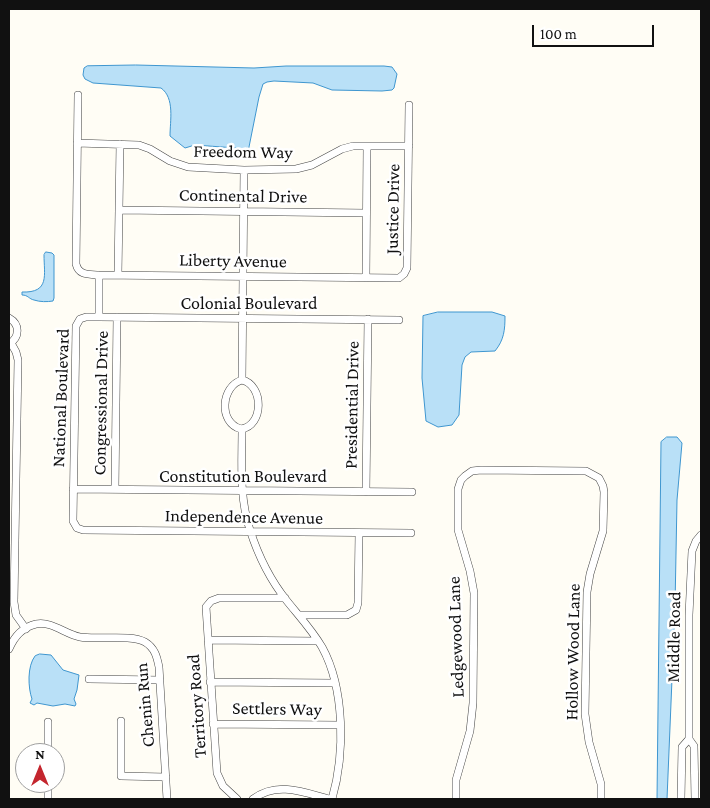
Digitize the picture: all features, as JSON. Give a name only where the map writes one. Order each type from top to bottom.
[{"type":"street","points":[[78,95],[77,266],[84,274],[99,275],[99,317]]},
{"type":"street","name":"Justice Drive","points":[[366,278],[398,278],[407,270],[409,105]]},
{"type":"street","name":"Freedom Way","points":[[77,142],[142,146],[170,161],[188,167],[244,170],[296,169],[319,162],[346,148],[409,146]]},
{"type":"street","points":[[118,275],[120,144]]},
{"type":"street","points":[[366,278],[367,146]]},
{"type":"street","points":[[242,380],[244,170]]},
{"type":"street","name":"Continental Drive","points":[[119,210],[366,213]]},
{"type":"street","name":"Liberty Avenue","points":[[99,275],[366,278]]},
{"type":"street","name":"National Boulevard","points":[[77,528],[73,520],[76,326],[78,320],[83,317],[99,317]]},
{"type":"street","name":"Colonial Boulevard","points":[[99,317],[399,320]]},
{"type":"street","name":"Congressional Drive","points":[[115,490],[118,317]]},
{"type":"street","points":[[9,318],[14,322],[18,331],[10,344],[16,352],[18,360],[14,602],[16,615],[26,628],[19,633],[9,649]]},
{"type":"street","name":"Presidential Drive","points":[[366,492],[368,319]]},
{"type":"street","points":[[242,380],[251,384],[256,390],[258,405],[254,421],[248,426],[237,428],[231,424],[225,407],[229,389],[234,383],[242,380]]},
{"type":"street","points":[[242,428],[241,490],[251,532],[263,562],[285,598],[318,640],[327,658],[334,683],[340,725],[340,758],[331,799],[280,788],[265,792],[253,799]]},
{"type":"street","name":"Ledgewood Lane","points":[[456,799],[456,780],[470,731],[473,704],[474,593],[470,571],[459,535],[459,487],[461,480],[478,470],[586,472],[598,478]]},
{"type":"street","name":"Hollow Wood Lane","points":[[598,478],[604,488],[604,528],[590,574],[587,592],[585,714],[589,742],[600,780],[601,799]]},
{"type":"street","name":"Constitution Boulevard","points":[[73,489],[412,492]]},
{"type":"street","name":"Independence Avenue","points":[[77,528],[83,530],[411,533]]},
{"type":"street","points":[[299,615],[347,615],[356,610],[358,603],[360,533]]},
{"type":"street","name":"Middle Road","points":[[695,799],[694,746],[689,739],[689,635],[692,552],[693,546],[700,536]]},
{"type":"street","name":"Territory Road","points":[[237,799],[226,789],[217,776],[206,612],[209,603],[219,598],[285,598]]},
{"type":"street","name":"Chenin Run","points":[[26,628],[43,624],[79,637],[141,640],[150,646],[156,654],[160,680],[167,799]]},
{"type":"street","points":[[208,640],[318,640]]},
{"type":"street","points":[[89,680],[160,680]]},
{"type":"street","points":[[210,682],[334,683]]},
{"type":"street","points":[[121,721],[120,776],[166,776]]},
{"type":"street","points":[[48,722],[48,743]]},
{"type":"street","name":"Settlers Way","points":[[213,724],[340,725]]},
{"type":"street","name":"Middle Road","points":[[681,799],[682,747],[689,739]]},
{"type":"water","points":[[136,65],[254,68],[286,66],[384,66],[392,67],[397,74],[394,88],[382,91],[332,90],[313,83],[274,81],[263,84],[248,152],[245,155],[236,148],[195,145],[185,148],[170,136],[170,104],[165,92],[161,88],[93,83],[85,79],[83,75],[84,68],[87,66]]},
{"type":"water","points":[[46,252],[54,255],[54,298],[53,301],[46,302],[22,295],[22,292],[31,292],[37,289],[44,281],[44,255]]},
{"type":"water","points":[[438,312],[492,312],[505,316],[505,326],[500,343],[495,351],[471,352],[465,357],[462,365],[459,415],[452,425],[438,427],[426,421],[422,378],[423,316]]},
{"type":"water","points":[[667,437],[677,437],[682,443],[677,500],[675,607],[667,799],[657,799],[661,442]]},
{"type":"water","points":[[40,654],[51,655],[63,670],[79,675],[74,699],[75,706],[65,704],[53,706],[37,703],[34,705],[30,703],[32,699],[29,671],[32,660]]}]
